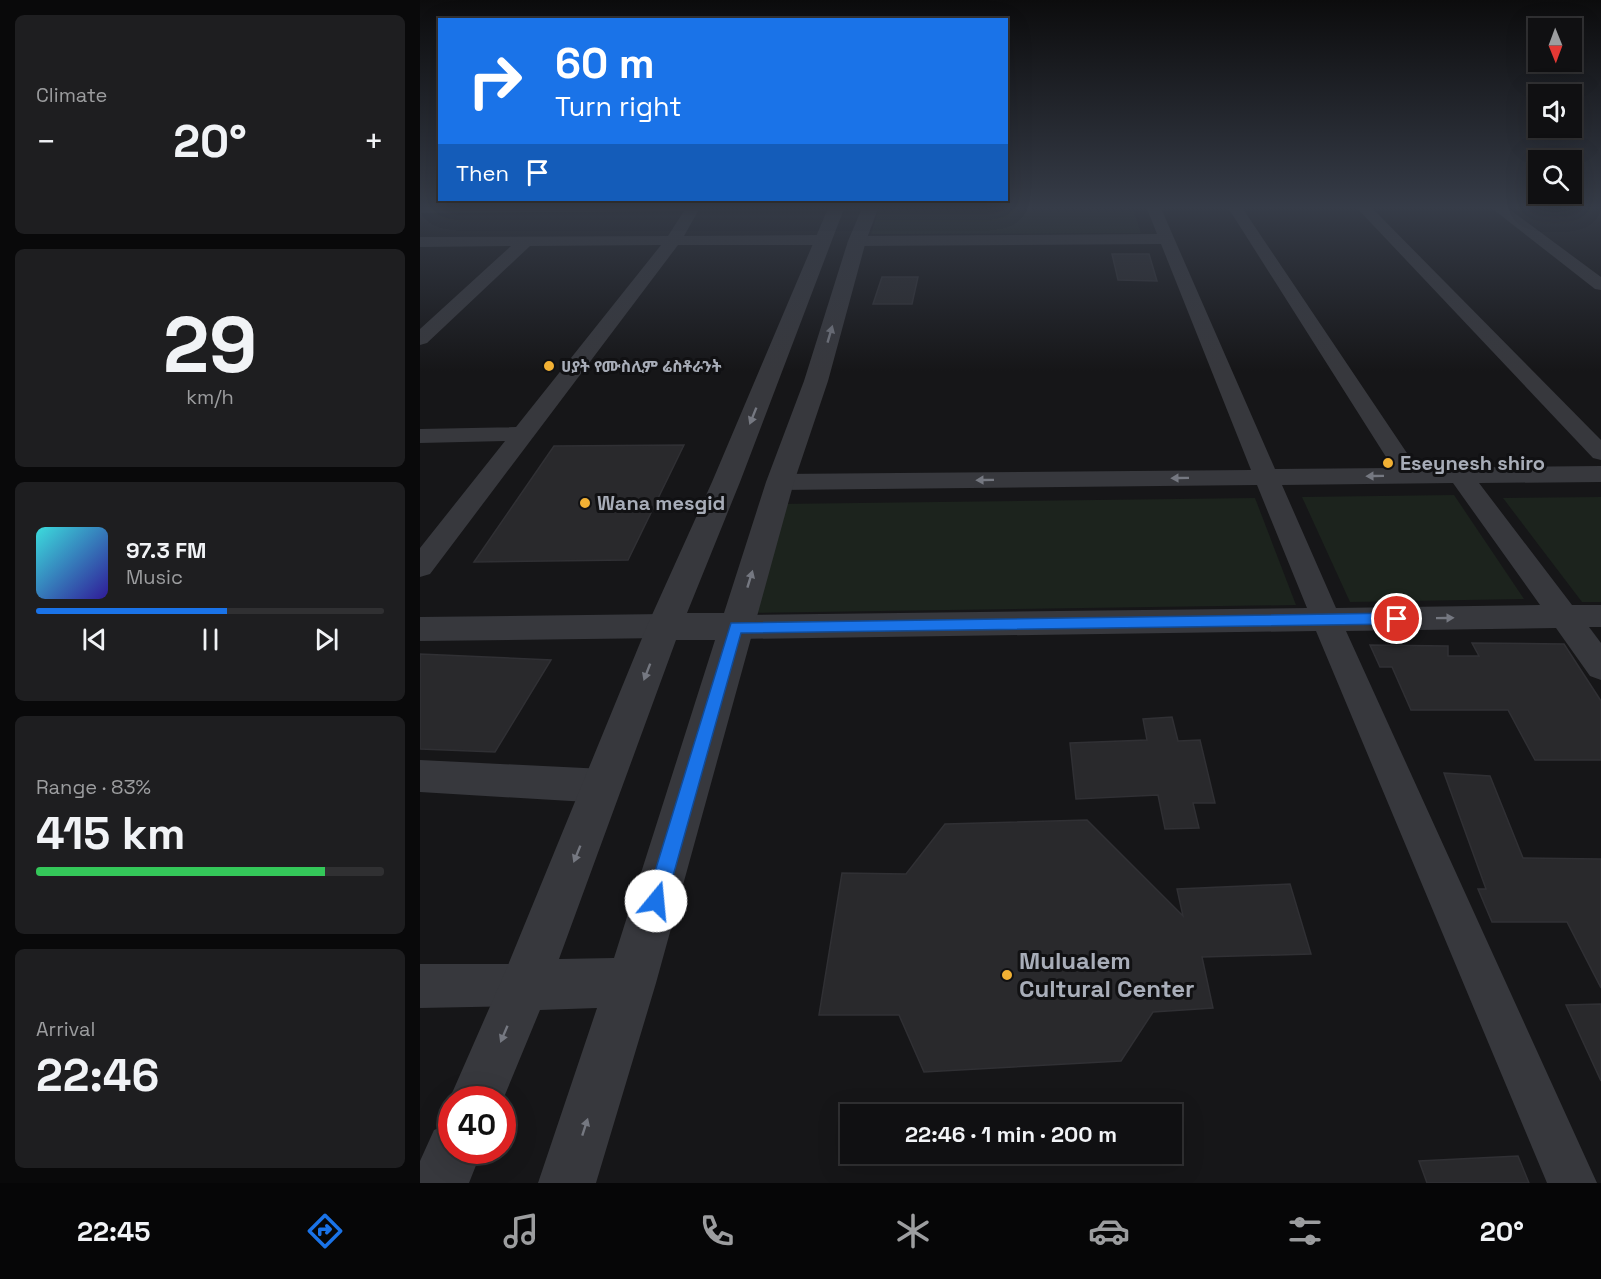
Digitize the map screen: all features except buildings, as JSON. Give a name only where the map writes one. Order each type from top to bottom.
[{"type":"street","points":[[420,339],[504,261]]},
{"type":"street","points":[[420,567],[657,261]]},
{"type":"street","points":[[567,1183],[632,983],[780,482],[791,382],[833,261]]},
{"type":"street","points":[[482,1086],[525,985],[604,786],[664,626],[726,482],[791,382],[833,261]]},
{"type":"street","points":[[1175,261],[1326,620],[1572,1183]]},
{"type":"street","points":[[1270,261],[1410,476]]},
{"type":"street","points":[[1415,261],[1601,453]]},
{"type":"street","points":[[1569,261],[1601,285]]},
{"type":"street","points":[[420,436],[522,434]]},
{"type":"street","points":[[726,482],[1601,474]]},
{"type":"street","points":[[1460,475],[1601,667]]},
{"type":"street","points":[[420,628],[736,627],[1601,616]]},
{"type":"street","points":[[420,776],[604,786]]},
{"type":"street","points":[[420,987],[632,983]]},
{"type":"street","points":[[440,1183],[448,1164]]},
{"type":"shaded area","points":[[1454,495],[1524,599],[1350,602],[1302,497]]},
{"type":"shaded area","points":[[1601,497],[1601,602],[1582,602],[1503,498]]},
{"type":"shaded area","points":[[1255,498],[1296,605],[745,613],[778,504]]},
{"type":"place","name":"ሀያት የሙስሊም ሬስቶራንት","points":[[549,366]]},
{"type":"place","name":"Eseynesh shiro","points":[[1388,463]]},
{"type":"place","name":"Wana mesgid","points":[[585,503]]},
{"type":"place","name":"Mulualem Cultural Center","points":[[1007,975]]},
{"type":"route","points":[[656,901],[736,627],[1397,619]]}]
